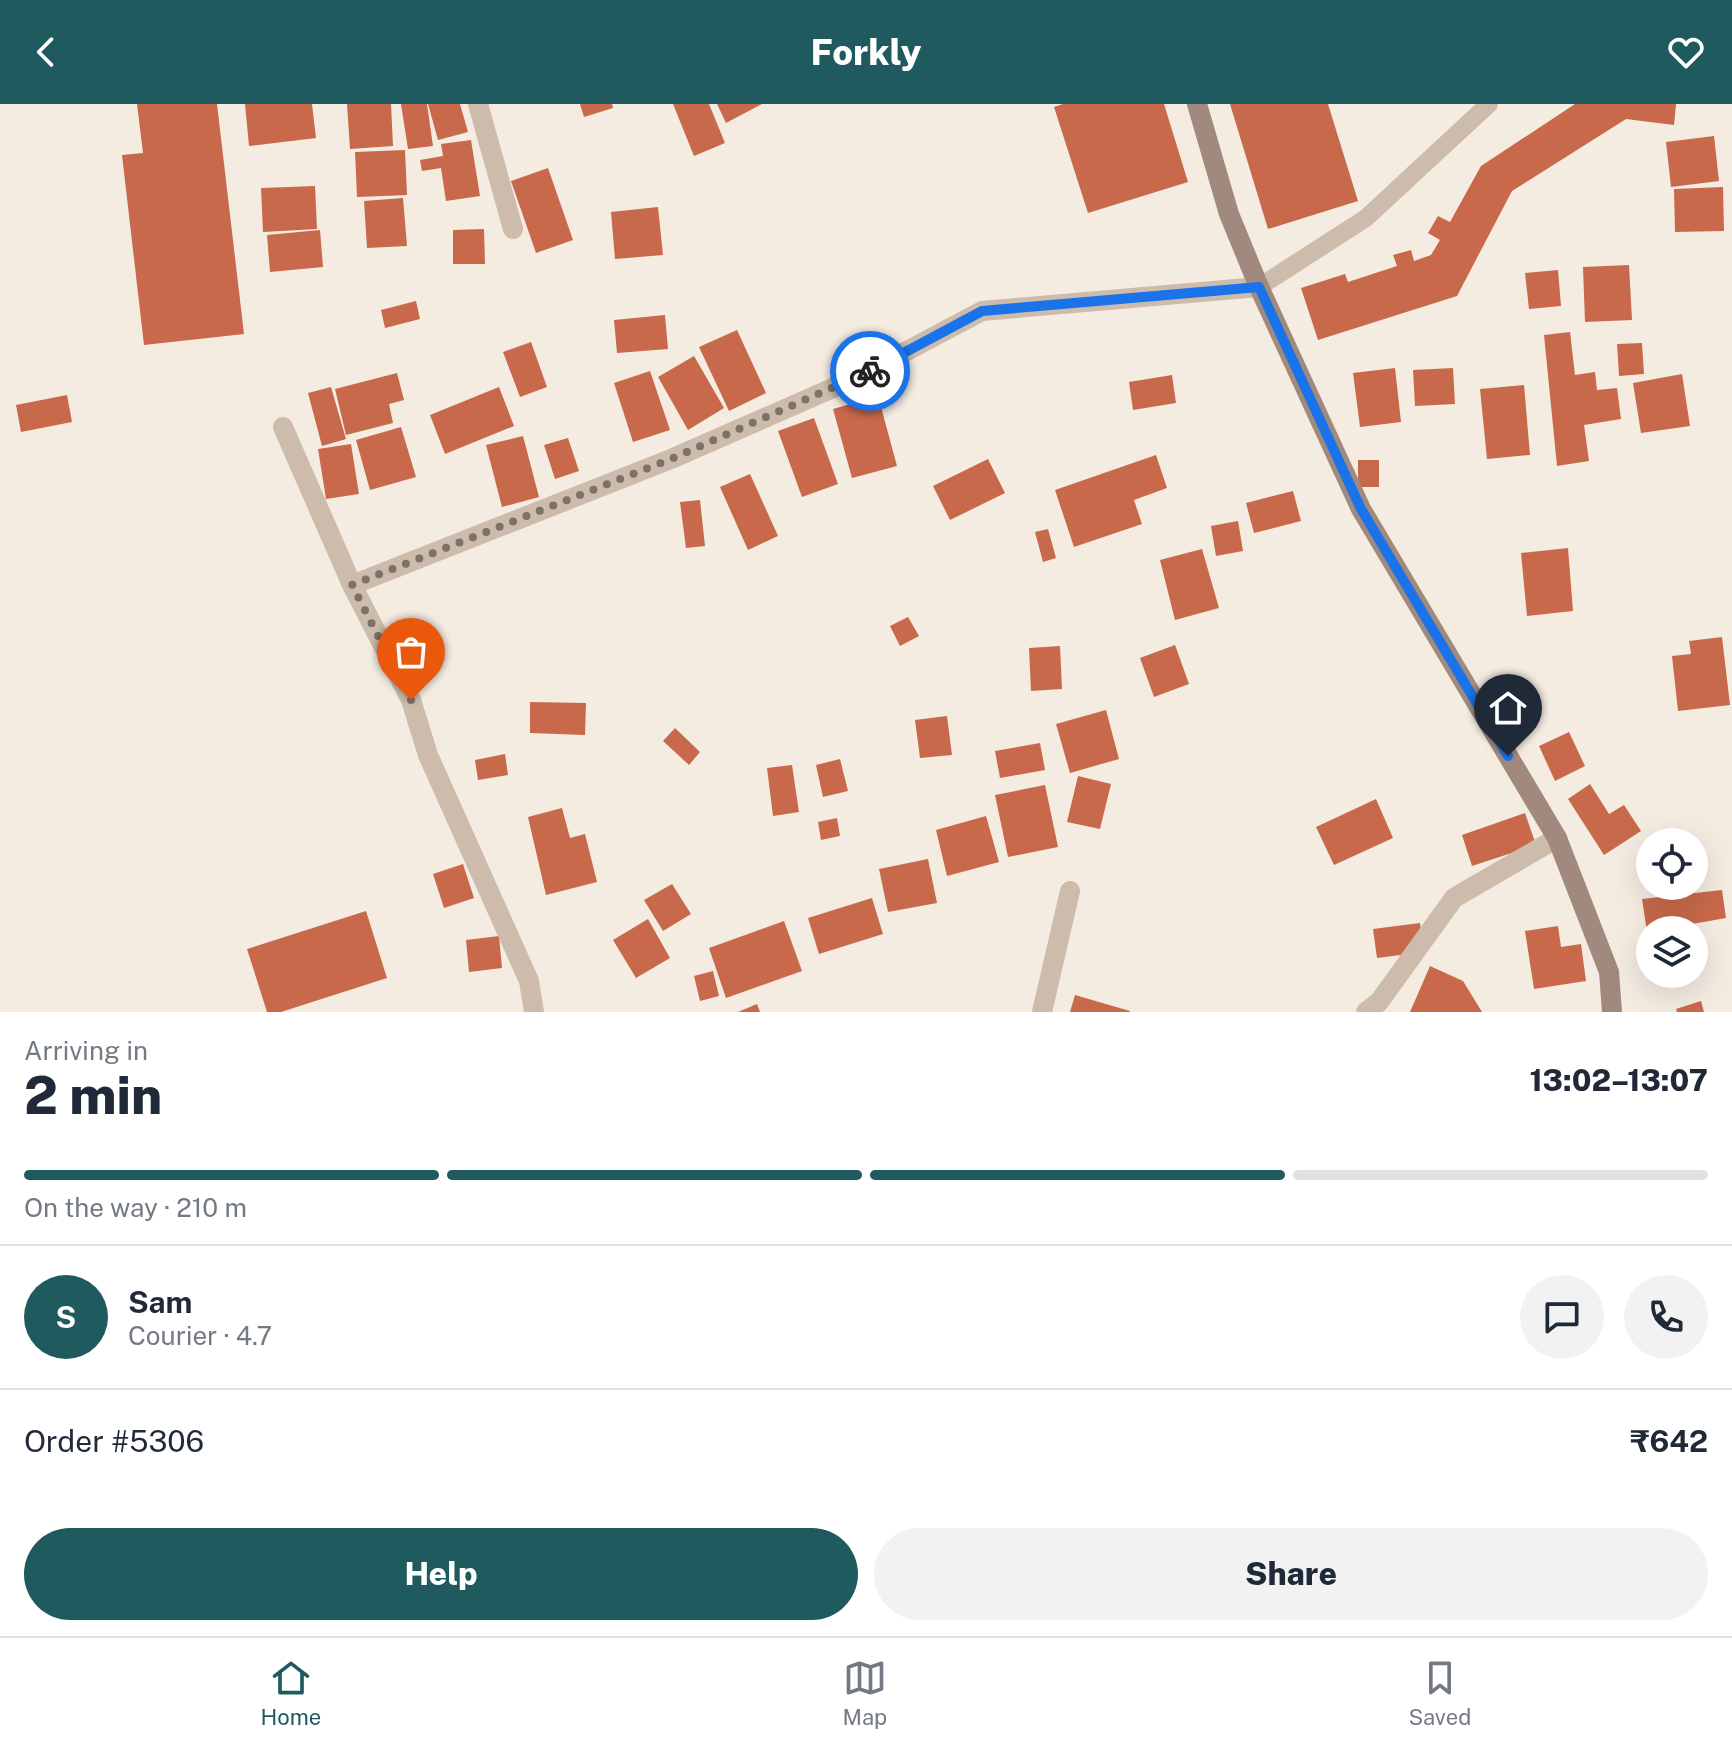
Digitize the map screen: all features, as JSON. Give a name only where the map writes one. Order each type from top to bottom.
[{"type":"street","points":[[478,104],[513,229]]},
{"type":"street","points":[[1197,104],[1229,214],[1259,287],[1361,509],[1557,838],[1609,972],[1612,1012]]},
{"type":"street","points":[[352,585],[671,459],[830,390],[982,311],[1259,287]]},
{"type":"street","points":[[283,427],[352,585],[411,700],[428,755],[529,981],[534,1012]]},
{"type":"street","points":[[1366,1012],[1379,1002],[1454,898],[1557,838]]},
{"type":"street","points":[[1042,1012],[1070,891]]},
{"type":"lane","points":[[1259,287],[1366,218],[1489,104]]},
{"type":"building","points":[[137,104],[217,104],[244,334],[144,345],[122,155],[143,153]]},
{"type":"building","points":[[245,104],[312,104],[316,138],[249,146]]},
{"type":"building","points":[[347,104],[391,104],[393,146],[350,149]]},
{"type":"building","points":[[401,104],[427,104],[433,146],[408,149]]},
{"type":"building","points":[[428,104],[460,104],[468,132],[438,140]]},
{"type":"building","points":[[580,104],[612,104],[613,108],[584,117]]},
{"type":"building","points":[[673,104],[709,104],[725,143],[694,156]]},
{"type":"building","points":[[717,104],[762,104],[726,123]]},
{"type":"building","points":[[1063,104],[1164,104],[1188,182],[1088,213],[1054,107]]},
{"type":"building","points":[[1230,104],[1328,104],[1358,201],[1268,229]]},
{"type":"building","points":[[1575,104],[1676,104],[1674,125],[1626,119],[1512,191],[1457,296],[1318,340],[1301,288],[1345,274],[1348,282],[1397,266],[1393,255],[1411,250],[1414,261],[1431,255],[1440,240],[1428,233],[1438,216],[1450,222],[1481,166]]},
{"type":"building","points":[[1714,136],[1719,181],[1671,187],[1666,142]]},
{"type":"building","points":[[471,140],[480,196],[446,201],[441,168],[422,171],[420,160],[443,156],[441,144]]},
{"type":"building","points":[[405,150],[407,195],[357,197],[355,152]]},
{"type":"building","points":[[548,168],[573,240],[536,253],[511,181]]},
{"type":"building","points":[[315,186],[317,229],[263,232],[261,188]]},
{"type":"building","points":[[1723,187],[1724,231],[1675,232],[1674,189]]},
{"type":"building","points":[[403,198],[407,246],[367,248],[364,201]]},
{"type":"building","points":[[658,207],[663,255],[615,259],[611,212]]},
{"type":"building","points":[[484,229],[485,264],[453,264],[453,230]]},
{"type":"building","points":[[320,230],[323,267],[270,272],[267,235]]},
{"type":"building","points":[[1629,265],[1632,320],[1585,322],[1583,267]]},
{"type":"building","points":[[1558,270],[1561,306],[1529,309],[1525,273]]},
{"type":"building","points":[[416,301],[420,319],[385,328],[381,310]]},
{"type":"building","points":[[665,315],[668,349],[617,353],[614,320]]},
{"type":"building","points":[[737,330],[766,393],[729,411],[699,347]]},
{"type":"building","points":[[1570,332],[1575,375],[1595,372],[1597,390],[1617,388],[1621,419],[1584,425],[1589,461],[1557,466],[1544,335]]},
{"type":"building","points":[[531,342],[547,387],[520,397],[503,352]]},
{"type":"building","points":[[1642,343],[1644,374],[1619,376],[1617,344]]},
{"type":"building","points":[[694,356],[724,408],[688,430],[658,377]]},
{"type":"building","points":[[1395,368],[1401,422],[1360,427],[1353,373]]},
{"type":"building","points":[[1453,368],[1455,404],[1415,406],[1413,370]]},
{"type":"building","points":[[650,371],[670,430],[633,442],[614,383]]},
{"type":"building","points":[[397,373],[404,400],[389,404],[393,423],[346,435],[335,389]]},
{"type":"building","points":[[1682,374],[1690,426],[1641,433],[1633,383]]},
{"type":"building","points":[[1172,375],[1176,403],[1133,410],[1129,382]]},
{"type":"building","points":[[1524,385],[1530,455],[1487,459],[1480,389]]},
{"type":"building","points":[[331,387],[346,439],[322,446],[308,393]]},
{"type":"building","points":[[499,387],[514,426],[445,454],[430,415]]},
{"type":"building","points":[[67,395],[72,422],[21,432],[16,405]]},
{"type":"building","points":[[878,396],[897,466],[852,478],[833,409]]},
{"type":"building","points":[[814,418],[838,484],[802,497],[778,431]]},
{"type":"building","points":[[401,427],[416,477],[370,490],[356,440]]},
{"type":"building","points":[[523,436],[539,497],[502,507],[486,445]]},
{"type":"building","points":[[568,438],[579,471],[555,479],[544,445]]},
{"type":"building","points":[[351,444],[359,494],[326,499],[318,449]]},
{"type":"building","points":[[1156,455],[1167,488],[1134,500],[1142,524],[1074,547],[1055,490]]},
{"type":"building","points":[[988,459],[1005,493],[950,520],[933,486]]},
{"type":"building","points":[[1358,460],[1379,460],[1379,487],[1358,487]]},
{"type":"building","points":[[750,474],[778,536],[748,550],[720,487]]},
{"type":"building","points":[[1293,491],[1301,521],[1254,533],[1246,503]]},
{"type":"building","points":[[700,500],[705,546],[686,548],[680,502]]},
{"type":"building","points":[[1238,521],[1243,551],[1216,556],[1211,526]]},
{"type":"building","points":[[1048,529],[1056,558],[1043,562],[1035,532]]},
{"type":"building","points":[[1568,548],[1573,611],[1527,616],[1521,553]]},
{"type":"building","points":[[1202,549],[1219,608],[1175,620],[1160,560]]},
{"type":"building","points":[[908,617],[919,636],[900,646],[890,626]]},
{"type":"building","points":[[1722,637],[1730,705],[1678,711],[1672,656],[1691,654],[1689,641]]},
{"type":"building","points":[[1175,645],[1189,684],[1154,697],[1140,658]]},
{"type":"building","points":[[1060,646],[1062,689],[1031,691],[1029,648]]},
{"type":"building","points":[[530,702],[586,703],[585,735],[530,733]]},
{"type":"building","points":[[1106,710],[1119,759],[1070,773],[1056,724]]},
{"type":"building","points":[[947,716],[952,755],[920,758],[915,720]]},
{"type":"building","points":[[675,728],[700,752],[689,765],[663,741]]},
{"type":"building","points":[[1569,732],[1585,766],[1555,781],[1539,746]]},
{"type":"building","points":[[1040,743],[1045,770],[1000,778],[995,751]]},
{"type":"building","points":[[505,754],[508,775],[478,780],[475,760]]},
{"type":"building","points":[[840,759],[848,791],[823,797],[816,765]]},
{"type":"building","points":[[792,765],[799,812],[773,816],[767,768]]},
{"type":"building","points":[[1078,776],[1111,784],[1100,829],[1067,822]]},
{"type":"building","points":[[1590,784],[1609,814],[1624,805],[1639,828],[1636,828],[1636,834],[1604,855],[1568,799]]},
{"type":"building","points":[[1045,785],[1058,847],[1008,857],[995,795]]},
{"type":"building","points":[[1376,799],[1393,838],[1334,865],[1316,827]]},
{"type":"building","points":[[562,808],[570,838],[585,834],[597,882],[546,895],[528,817]]},
{"type":"building","points":[[1525,813],[1536,845],[1472,866],[1462,835]]},
{"type":"building","points":[[986,816],[999,862],[947,876],[936,830]]},
{"type":"building","points":[[837,818],[840,836],[821,840],[818,822]]},
{"type":"building","points":[[928,859],[937,903],[888,912],[879,869]]},
{"type":"building","points":[[463,864],[474,898],[444,908],[433,874]]},
{"type":"building","points":[[672,884],[691,914],[663,931],[644,900]]},
{"type":"building","points":[[1722,890],[1726,918],[1708,921],[1708,916],[1645,916],[1642,900],[1708,900],[1708,892]]},
{"type":"building","points":[[872,898],[883,934],[819,954],[808,918]]},
{"type":"building","points":[[366,911],[387,978],[281,1012],[267,1012],[247,949]]},
{"type":"building","points":[[648,919],[670,958],[636,978],[613,940]]},
{"type":"building","points":[[784,921],[802,971],[726,998],[709,948]]},
{"type":"building","points":[[1420,923],[1424,952],[1377,958],[1373,929]]},
{"type":"building","points":[[1558,926],[1561,947],[1581,944],[1586,981],[1534,989],[1525,931]]},
{"type":"building","points":[[499,936],[502,968],[469,972],[466,940]]},
{"type":"building","points":[[1430,966],[1463,981],[1482,1012],[1410,1012]]},
{"type":"building","points":[[713,971],[719,996],[700,1001],[694,976]]},
{"type":"building","points":[[1075,995],[1130,1011],[1130,1012],[1070,1012]]},
{"type":"building","points":[[1701,1001],[1704,1012],[1677,1012],[1676,1009]]},
{"type":"building","points":[[757,1004],[760,1012],[738,1012]]},
{"type":"way so far","points":[[411,700],[352,585],[671,459],[870,371]]},
{"type":"route","points":[[870,371],[982,311],[1259,287],[1361,509],[1508,756]]}]
